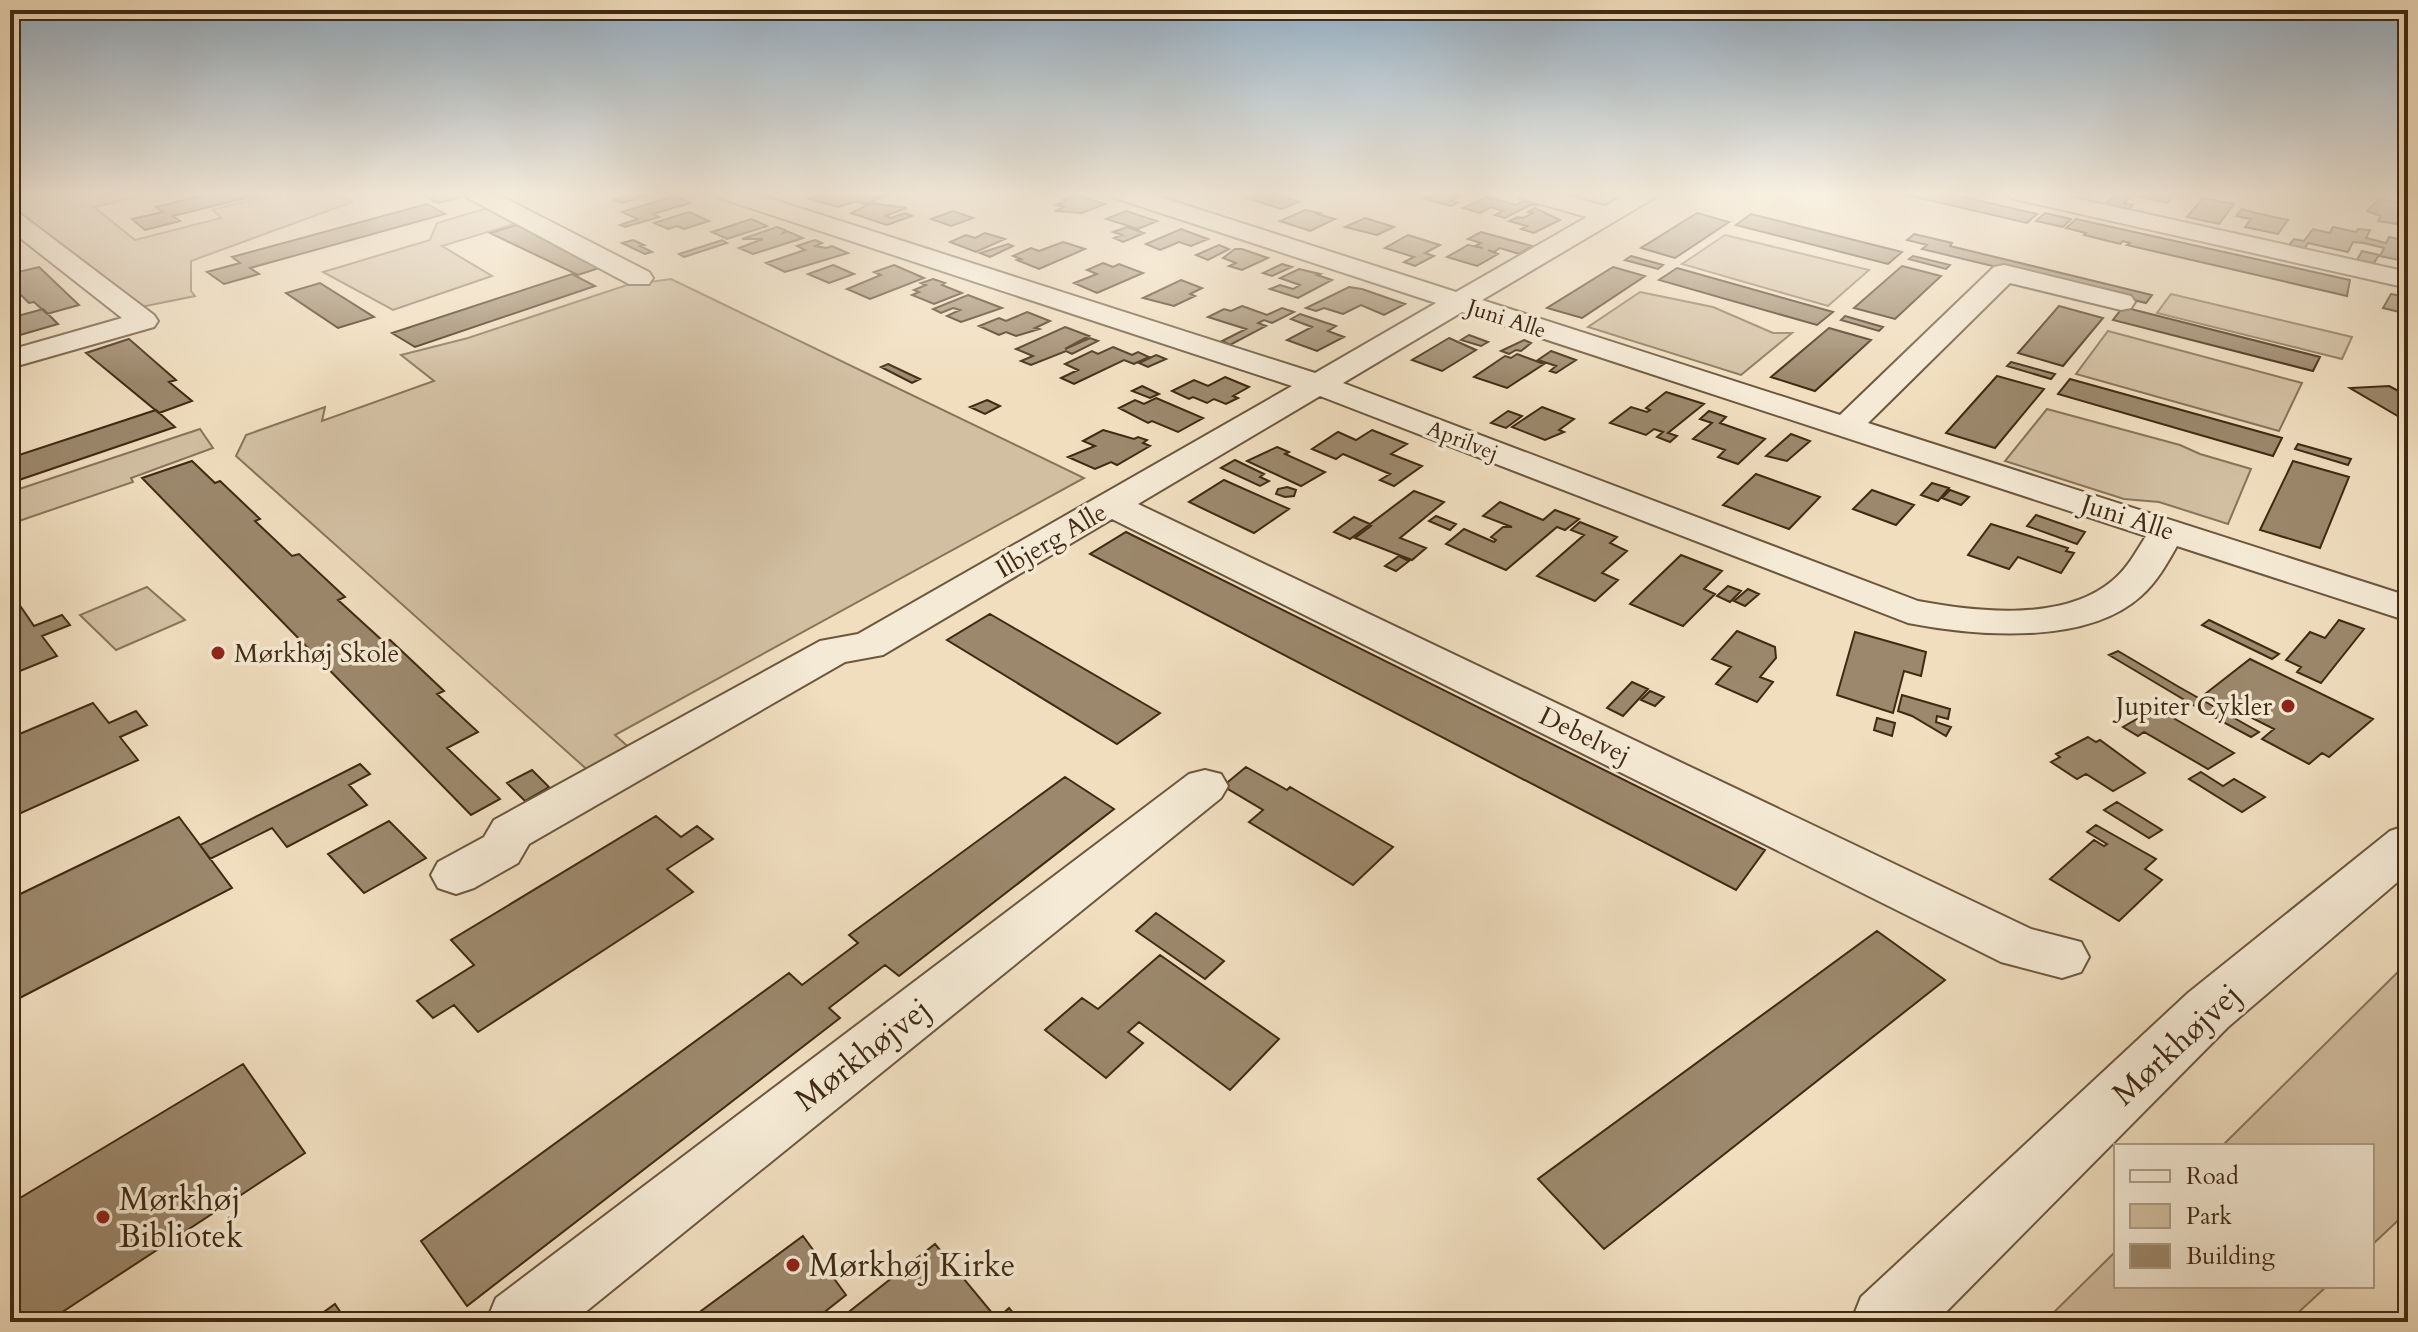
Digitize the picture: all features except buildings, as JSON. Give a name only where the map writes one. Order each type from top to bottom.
[{"type":"street","points":[[10,359],[144,321],[58,255]]},
{"type":"street","points":[[595,255],[639,278]]},
{"type":"street","name":"Aprilvej","points":[[920,255],[1318,384],[1908,611],[1953,621],[2002,623],[2047,618],[2107,602],[2136,579],[2169,530]]},
{"type":"street","name":"Juni Alle","points":[[1313,255],[2408,609]]},
{"type":"street","name":"Ilbjerg Alle","points":[[456,875],[501,850],[511,832],[587,788],[835,650],[868,646],[1541,255]]},
{"type":"street","points":[[2297,255],[2408,280]]},
{"type":"street","points":[[1847,426],[2004,273],[2121,302]]},
{"type":"street","name":"Debelvej","points":[[1111,505],[2020,947],[2062,957]]},
{"type":"street","name":"Mørkhøjvej","points":[[520,1322],[1205,786]]},
{"type":"street","name":"Mørkhøjvej","points":[[1886,1322],[2208,1010],[2408,844]]},
{"type":"green space","points":[[70,255],[207,255],[191,261],[191,291],[195,296],[141,307]]},
{"type":"green space","points":[[379,255],[457,255],[492,276],[393,310],[323,272]]},
{"type":"green space","points":[[1695,255],[1808,255],[1869,270],[1828,306],[1682,264]]},
{"type":"green space","points":[[671,279],[1084,478],[615,735],[633,751],[592,774],[236,456],[246,435],[325,407],[322,421],[434,381],[401,355],[468,338],[627,285]]},
{"type":"green space","points":[[1640,292],[1713,307],[1773,333],[1792,333],[1741,375],[1588,327]]},
{"type":"green space","points":[[2171,294],[2352,337],[2342,359],[2157,313]]},
{"type":"green space","points":[[2108,331],[2302,383],[2279,431],[2076,374]]},
{"type":"green space","points":[[2047,409],[2180,445],[2251,469],[2228,524],[2159,502],[2124,499],[2005,461]]},
{"type":"green space","points":[[200,429],[213,448],[131,478],[133,482],[10,524],[10,492]]},
{"type":"green space","points":[[147,587],[185,620],[116,650],[80,615]]},
{"type":"green space","points":[[2408,962],[2408,1211],[2374,1243],[2374,1144],[2224,1144]]},
{"type":"green space","points":[[2114,1253],[2114,1288],[2325,1288],[2288,1322],[2044,1322]]},
{"type":"place","name":"Mørkhøj Skole","points":[[218,653]]},
{"type":"place","name":"Jupiter Cykler","points":[[2288,706]]},
{"type":"place","name":"Mørkhøj Bibliotek","points":[[103,1217]]},
{"type":"place","name":"Mørkhøj Kirke","points":[[793,1265]]}]
